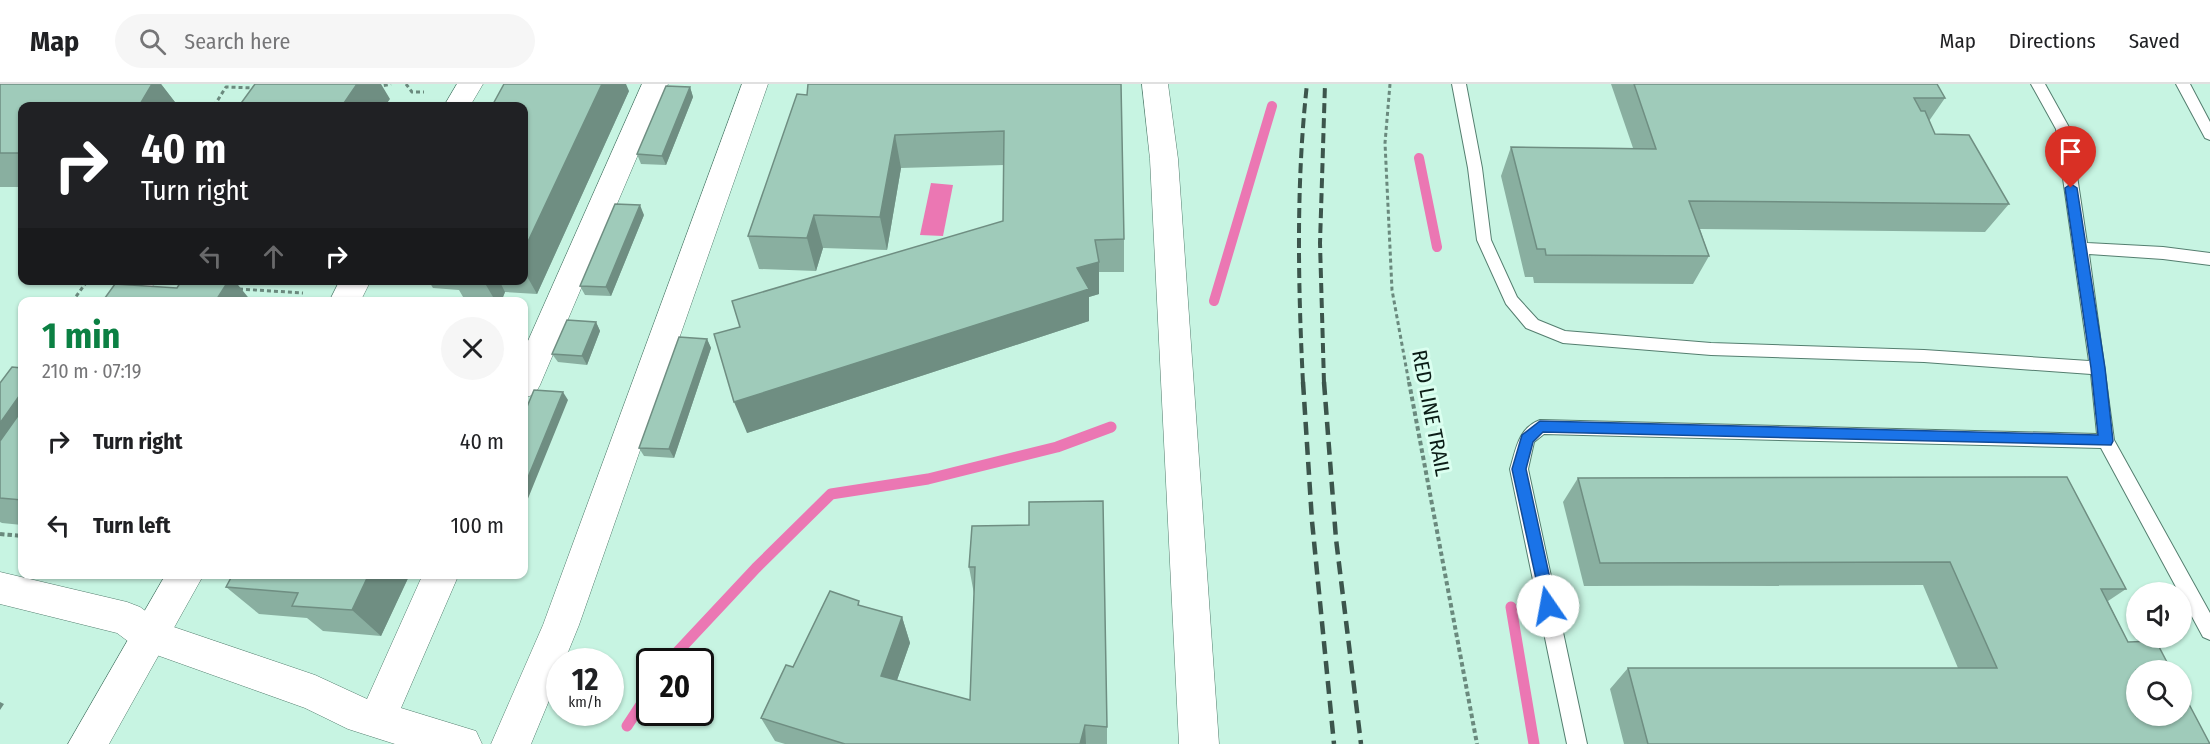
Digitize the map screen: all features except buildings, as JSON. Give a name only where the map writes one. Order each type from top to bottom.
[{"type":"street","points":[[459,102],[470,84]]},
{"type":"street","points":[[528,376],[655,84]]},
{"type":"street","points":[[511,744],[561,625],[755,84]]},
{"type":"street","points":[[1155,84],[1164,159],[1199,744]]},
{"type":"street","points":[[88,744],[183,579]]},
{"type":"street","points":[[377,720],[439,579]]},
{"type":"street","points":[[0,588],[127,619],[150,636],[315,693],[362,716],[462,744]]},
{"type":"lane","points":[[1459,84],[1475,168],[1484,240],[1511,300],[1532,324],[1563,337],[1711,349],[1924,356],[2098,368]]},
{"type":"lane","points":[[2038,84],[2063,129],[2098,368],[2106,441],[2210,631]]},
{"type":"lane","points":[[2183,84],[2210,135]]},
{"type":"lane","points":[[2080,248],[2163,253],[2210,259]]},
{"type":"lane","points":[[1577,744],[1519,469],[1527,439],[1540,427],[2106,441]]},
{"type":"path","points":[[368,88],[391,84]]},
{"type":"path","points":[[406,84],[412,92],[424,92]]},
{"type":"path","name":"RED LINE TRAIL","points":[[1389,84],[1385,143],[1392,290],[1477,744]]},
{"type":"path","points":[[217,102],[226,87],[257,88]]},
{"type":"path","points":[[231,289],[303,293]]},
{"type":"path","points":[[0,534],[18,536]]},
{"type":"shaded area","points":[[931,183],[953,185],[943,236],[920,235]]},
{"type":"waterway","points":[[1214,301],[1272,106]]},
{"type":"waterway","points":[[1419,158],[1437,247]]},
{"type":"waterway","points":[[681,648],[756,568],[831,494],[928,479],[1057,447],[1111,427]]},
{"type":"waterway","points":[[1511,607],[1534,744]]},
{"type":"waterway","points":[[627,726],[636,712]]},
{"type":"railway","points":[[1303,383],[1299,234],[1303,121],[1307,84]]},
{"type":"railway","points":[[1324,383],[1320,243],[1325,84]]},
{"type":"railway","points":[[1303,382],[1312,521],[1334,744]]},
{"type":"railway","points":[[1324,382],[1336,539],[1361,744]]},
{"type":"route","points":[[1548,606],[1519,469],[1527,439],[1540,427],[2106,441],[2098,368],[2071,188]]}]
